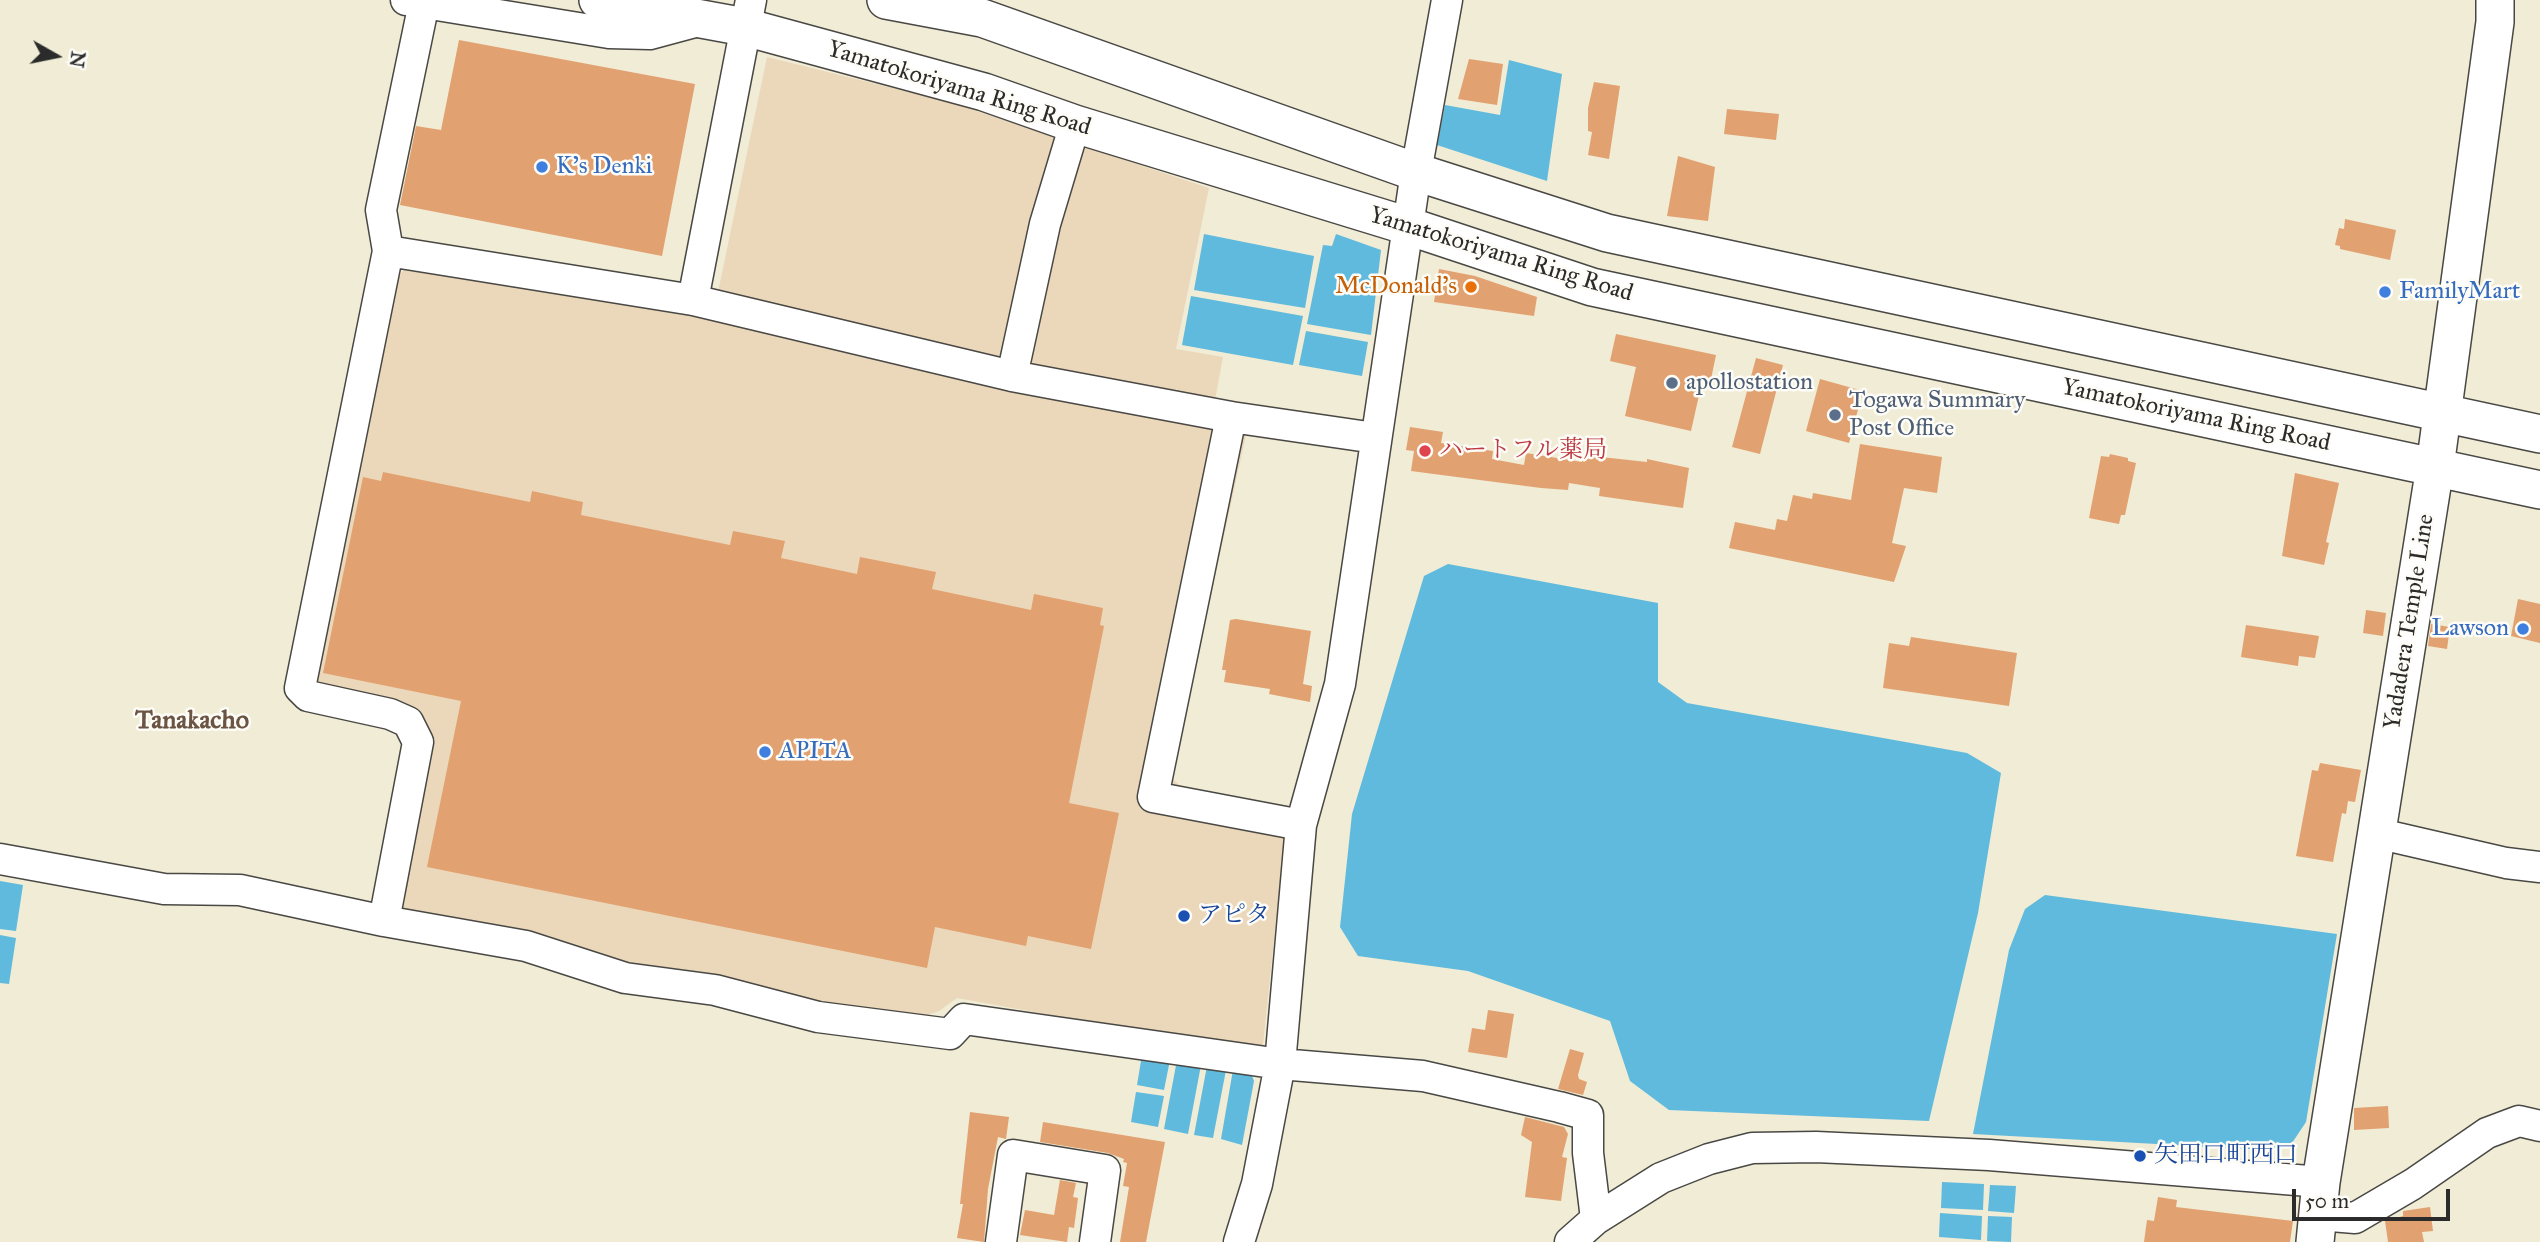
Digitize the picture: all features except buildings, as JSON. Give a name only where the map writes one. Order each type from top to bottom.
[{"type":"main road","name":"Yamatokoriyama Ring Road","points":[[598,0],[706,20],[748,13],[1075,124],[1408,226],[1592,286],[2540,490]]},
{"type":"main road","points":[[886,0],[982,18],[1416,173],[1607,233],[2540,434]]},
{"type":"main road","name":"Yadadera Temple Line","points":[[2318,1213],[2435,467],[2496,0]]},
{"type":"street","points":[[1239,1242],[1257,1185],[1280,1064],[1301,825],[1340,684],[1416,173],[1447,0]]},
{"type":"street","points":[[384,922],[418,742],[408,722],[390,714],[308,696],[300,688],[388,251],[381,210],[415,2],[609,33],[650,34],[706,20]]},
{"type":"street","points":[[693,300],[748,13]]},
{"type":"street","points":[[1012,376],[1045,224],[1075,124]]},
{"type":"street","points":[[388,251],[693,300],[1012,376],[1231,417],[1375,438]]},
{"type":"street","points":[[1231,417],[1153,797],[1301,825]]},
{"type":"street","points":[[2376,833],[2506,863],[2540,867]]},
{"type":"street","points":[[0,859],[164,889],[240,890],[384,922],[526,946],[625,978],[715,990],[818,1017],[950,1034],[964,1019],[1280,1064],[1423,1076],[1588,1115],[1590,1232]]},
{"type":"street","points":[[1590,1232],[1661,1178],[1709,1159],[1752,1148],[1816,1147],[1989,1155],[2318,1213],[2355,1217],[2413,1184],[2487,1133],[2519,1121],[2540,1126]]},
{"type":"street","points":[[1001,1242],[1013,1156],[1105,1170],[1095,1242]]},
{"type":"shaded area","points":[[767,57],[949,102],[1209,188],[1176,349],[1223,357],[1215,400],[1252,408],[1171,777],[1180,786],[1288,806],[1263,1045],[1251,1051],[957,998],[939,1011],[914,1020],[866,1019],[398,911],[429,749],[321,687],[314,674],[397,280],[404,269],[415,269],[713,316]]},
{"type":"water","points":[[1509,60],[1562,74],[1547,181],[1437,145],[1445,105],[1500,115]]},
{"type":"water","points":[[1204,234],[1314,256],[1305,308],[1194,290]]},
{"type":"water","points":[[1336,234],[1381,250],[1371,335],[1307,324],[1323,245],[1332,246]]},
{"type":"water","points":[[1191,296],[1303,316],[1293,365],[1182,345]]},
{"type":"water","points":[[1306,331],[1368,342],[1362,376],[1299,365]]},
{"type":"water","points":[[1448,564],[1658,603],[1658,682],[1687,703],[1967,753],[2001,773],[1978,913],[1929,1121],[1669,1110],[1630,1081],[1610,1021],[1468,971],[1358,956],[1340,927],[1352,814],[1424,576]]},
{"type":"water","points":[[0,881],[23,885],[16,931],[0,929]]},
{"type":"water","points":[[2045,895],[2337,934],[2306,1122],[2292,1143],[2267,1150],[1973,1134],[2009,950],[2025,909]]},
{"type":"water","points":[[0,935],[16,938],[9,984],[0,983]]},
{"type":"water","points":[[1142,1055],[1170,1060],[1164,1090],[1137,1085]]},
{"type":"water","points":[[1177,1060],[1201,1065],[1188,1134],[1164,1129]]},
{"type":"water","points":[[1207,1066],[1226,1070],[1213,1138],[1194,1135]]},
{"type":"water","points":[[1233,1070],[1251,1073],[1254,1081],[1242,1145],[1221,1139]]},
{"type":"water","points":[[1136,1092],[1164,1096],[1158,1127],[1131,1122]]},
{"type":"water","points":[[1942,1182],[1984,1184],[1983,1210],[1941,1208]]},
{"type":"water","points":[[1990,1185],[2016,1186],[2014,1213],[1988,1211]]},
{"type":"water","points":[[1940,1213],[1982,1216],[1981,1240],[1939,1237]]},
{"type":"water","points":[[1988,1216],[2012,1217],[2011,1242],[1987,1241]]},
{"type":"place","name":"K's Denki","points":[[542,167]]},
{"type":"place","name":"McDonald's","points":[[1471,287]]},
{"type":"place","name":"FamilyMart","points":[[2385,292]]},
{"type":"place","name":"apollostation","points":[[1672,383]]},
{"type":"place","name":"Togawa Summary Post Office","points":[[1835,415]]},
{"type":"place","name":"ハートフル薬局","points":[[1425,451]]},
{"type":"place","name":"Lawson","points":[[2523,629]]},
{"type":"place","name":"APITA","points":[[765,752]]},
{"type":"place","name":"アピタ","points":[[1184,916]]},
{"type":"place","name":"矢田口町西口","points":[[2140,1156]]},
{"type":"district","name":"Tanakacho","points":[[192,722]]}]
